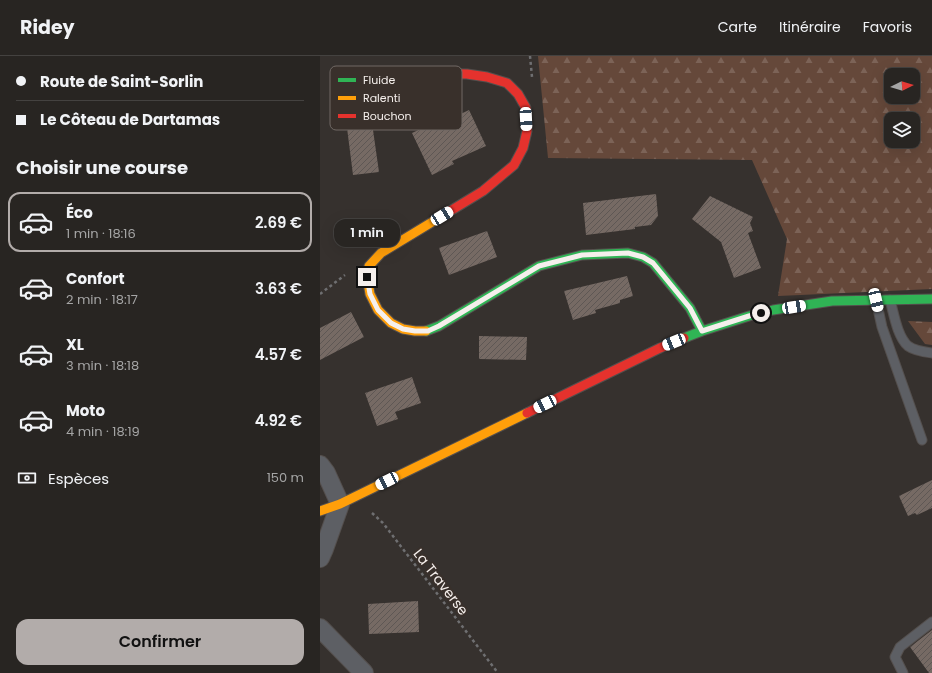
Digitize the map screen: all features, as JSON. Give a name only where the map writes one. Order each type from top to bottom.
[{"type":"street","points":[[462,74],[487,77],[507,83],[518,94],[526,108],[527,131],[523,148],[514,164],[483,191],[381,253],[369,266],[367,277],[370,294],[378,310],[391,323],[403,329],[428,331],[439,326],[539,266],[582,255],[628,253],[643,257],[653,263],[690,308],[702,331]]},
{"type":"street","points":[[320,511],[340,504],[660,348],[702,331],[773,310],[832,301],[932,299]]},
{"type":"street","points":[[320,465],[326,473],[340,504],[320,558]]},
{"type":"street","points":[[320,628],[364,673]]},
{"type":"lane","points":[[876,300],[882,327],[922,440]]},
{"type":"lane","points":[[890,300],[901,337],[909,346],[919,351],[932,353]]},
{"type":"lane","points":[[903,673],[895,657],[900,647],[932,622]]},
{"type":"path","name":"La Traverse","points":[[369,511],[383,523],[498,673]]},
{"type":"green space","points":[[538,56],[932,56],[932,289],[778,296],[787,239],[752,160],[548,158]]},
{"type":"green space","points":[[908,321],[932,322],[932,345],[925,344]]},
{"type":"building","points":[[469,110],[486,146],[452,161],[454,164],[432,175],[412,133],[418,130],[462,130],[462,113]]},
{"type":"building","points":[[347,130],[373,130],[379,172],[353,175]]},
{"type":"building","points":[[656,194],[658,216],[651,225],[635,227],[635,229],[586,235],[583,203]]},
{"type":"building","points":[[710,196],[753,217],[750,223],[753,231],[748,233],[761,268],[734,278],[721,242],[692,219]]},
{"type":"building","points":[[487,231],[497,257],[449,275],[439,248]]},
{"type":"building","points":[[627,276],[633,296],[620,300],[620,303],[595,310],[596,313],[573,320],[564,291]]},
{"type":"building","points":[[351,312],[364,337],[320,360],[320,328]]},
{"type":"building","points":[[479,336],[527,337],[526,360],[479,359]]},
{"type":"building","points":[[412,377],[421,403],[395,412],[398,419],[377,426],[365,393]]},
{"type":"building","points":[[932,480],[932,508],[917,515],[915,513],[908,516],[899,496]]},
{"type":"building","points":[[418,601],[419,632],[369,634],[368,604]]},
{"type":"building","points":[[932,630],[932,673],[929,673],[910,647]]},
{"type":"traffic: fast","points":[[426,331],[439,326],[539,266],[582,255],[628,253],[643,257],[653,263],[690,308],[702,331]]},
{"type":"traffic: fast","points":[[684,338],[749,316],[773,310],[832,301],[932,299]]},
{"type":"traffic: slow","points":[[426,331],[403,329],[391,323],[378,310],[370,294],[367,277],[369,266],[381,253],[442,216]]},
{"type":"traffic: slow","points":[[320,511],[340,504],[527,413]]},
{"type":"traffic: jam","points":[[442,216],[483,191],[514,165],[523,148],[527,131],[526,108],[518,94],[507,83],[487,77],[462,74]]},
{"type":"traffic: jam","points":[[527,413],[660,348],[684,338]]},
{"type":"route","points":[[367,277],[370,294],[378,310],[391,323],[403,329],[415,331],[428,331],[439,326],[539,266],[582,255],[597,254],[628,253],[643,257],[653,263],[690,308],[702,331],[761,313]]}]
